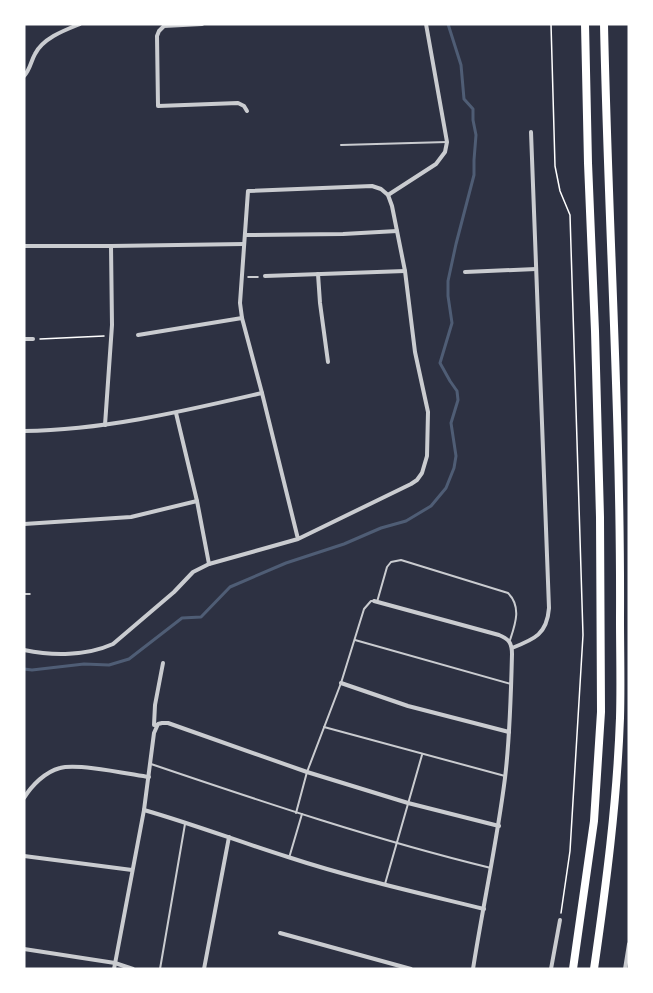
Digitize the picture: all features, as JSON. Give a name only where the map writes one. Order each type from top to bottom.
[{"type":"highway","points":[[573,969],[594,821],[601,704],[600,516],[585,24]]},
{"type":"highway","points":[[594,969],[610,847],[618,763],[620,707],[620,528],[604,24]]},
{"type":"street","points":[[24,76],[41,46],[53,37],[80,24]]},
{"type":"street","points":[[202,24],[164,26],[159,31],[157,36],[158,106],[238,104],[244,106],[247,111]]},
{"type":"street","points":[[388,195],[436,164],[445,152],[447,142],[426,24]]},
{"type":"street","points":[[512,648],[527,642],[542,631],[548,620],[549,608],[531,132]]},
{"type":"street","points":[[24,650],[49,654],[71,653],[101,649],[113,644],[174,592],[193,572],[209,564],[298,539],[417,480],[422,473],[427,456],[428,412],[415,352],[405,271],[397,231],[388,195],[372,186],[248,191],[240,294],[242,318],[298,539]]},
{"type":"street","points":[[245,235],[397,231]]},
{"type":"street","points":[[24,246],[244,244]]},
{"type":"street","points":[[105,425],[111,336],[111,246]]},
{"type":"street","points":[[465,272],[536,269]]},
{"type":"street","points":[[265,276],[405,271]]},
{"type":"street","points":[[318,274],[328,362]]},
{"type":"street","points":[[138,335],[242,318]]},
{"type":"street","points":[[24,339],[33,339]]},
{"type":"street","points":[[24,431],[125,422],[262,393]]},
{"type":"street","points":[[176,413],[209,564]]},
{"type":"street","points":[[24,524],[131,517],[197,501]]},
{"type":"street","points":[[376,601],[510,640],[512,648],[511,684],[505,776],[499,826],[473,969]]},
{"type":"street","points":[[163,663],[154,712],[154,725],[168,723],[307,772],[408,803],[499,826]]},
{"type":"street","points":[[341,683],[408,706],[509,732]]},
{"type":"street","points":[[114,969],[144,810],[154,733],[158,724]]},
{"type":"street","points":[[24,798],[36,783],[60,768],[79,767],[149,777]]},
{"type":"street","points":[[144,810],[289,858],[484,909]]},
{"type":"street","points":[[204,969],[229,837]]},
{"type":"street","points":[[24,856],[132,870]]},
{"type":"street","points":[[551,969],[560,920]]},
{"type":"street","points":[[280,933],[411,969]]},
{"type":"street","points":[[625,969],[629,945]]},
{"type":"street","points":[[24,949],[115,963],[133,969]]},
{"type":"lane","points":[[341,145],[447,142]]},
{"type":"lane","points":[[24,478],[24,524]]},
{"type":"lane","points":[[296,813],[307,772],[341,683],[364,609],[371,601],[376,601],[387,567],[391,562],[401,560],[508,593],[513,598],[516,609],[516,619],[510,640]]},
{"type":"lane","points":[[355,640],[511,684]]},
{"type":"lane","points":[[324,727],[505,776]]},
{"type":"lane","points":[[385,884],[422,754]]},
{"type":"lane","points":[[150,764],[296,813],[491,868]]},
{"type":"lane","points":[[289,858],[302,814]]},
{"type":"lane","points":[[160,969],[185,822]]},
{"type":"path","points":[[551,24],[555,166],[560,191],[570,215],[583,635],[570,850],[560,920]]},
{"type":"path","points":[[33,339],[111,336]]},
{"type":"path","points":[[24,594],[30,594]]},
{"type":"waterway","points":[[24,669],[84,664],[109,665],[129,659],[182,618],[201,617],[230,587],[286,563],[406,521],[431,506],[446,488],[456,456],[451,423],[458,400],[457,391],[440,363],[452,323],[448,281],[474,175],[476,135],[473,109],[464,99],[461,65],[448,24]]}]
